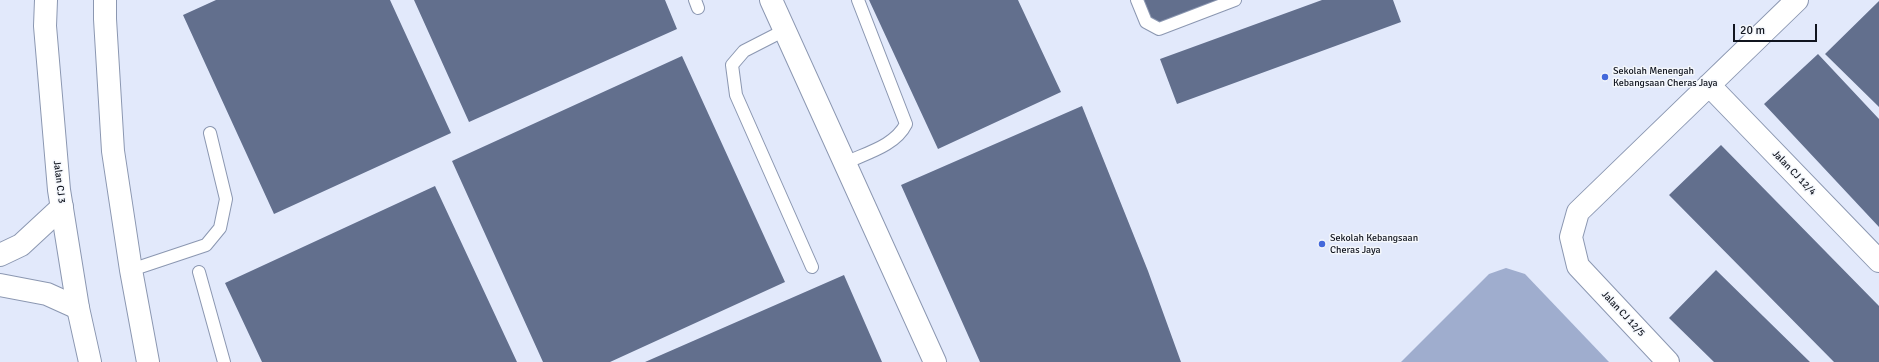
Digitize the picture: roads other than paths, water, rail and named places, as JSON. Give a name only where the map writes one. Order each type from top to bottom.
[{"type":"street","name":"Jalan CJ 3","points":[[46,0],[45,26],[55,149],[62,207],[78,308],[90,362]]},
{"type":"street","points":[[106,0],[105,19],[113,151],[131,270],[148,362]]},
{"type":"street","points":[[771,0],[935,362]]},
{"type":"street","points":[[1709,84],[1797,0]]},
{"type":"street","name":"Jalan CJ 12/4","points":[[1709,84],[1879,261]]},
{"type":"street","name":"Jalan CJ 12/5","points":[[1668,362],[1578,266],[1571,237],[1578,212],[1709,84]]},
{"type":"street","points":[[0,255],[21,245],[62,207]]},
{"type":"street","points":[[0,285],[47,294],[78,308]]},
{"type":"lane","points":[[845,163],[884,146],[901,134],[906,124],[858,0]]},
{"type":"lane","points":[[1137,0],[1146,22],[1159,30],[1235,0]]},
{"type":"lane","points":[[785,30],[744,50],[732,65],[736,95],[812,267]]},
{"type":"lane","points":[[131,270],[206,245],[220,228],[226,199],[210,133]]},
{"type":"lane","points":[[199,272],[224,362]]},
{"type":"water","points":[[1506,268],[1525,274],[1609,362],[1401,362],[1489,274]]},
{"type":"place","name":"Sekolah Menengah Kebangsaan Cheras Jaya","points":[[1605,77]]},
{"type":"place","name":"Sekolah Kebangsaan Cheras Jaya","points":[[1322,244]]}]
